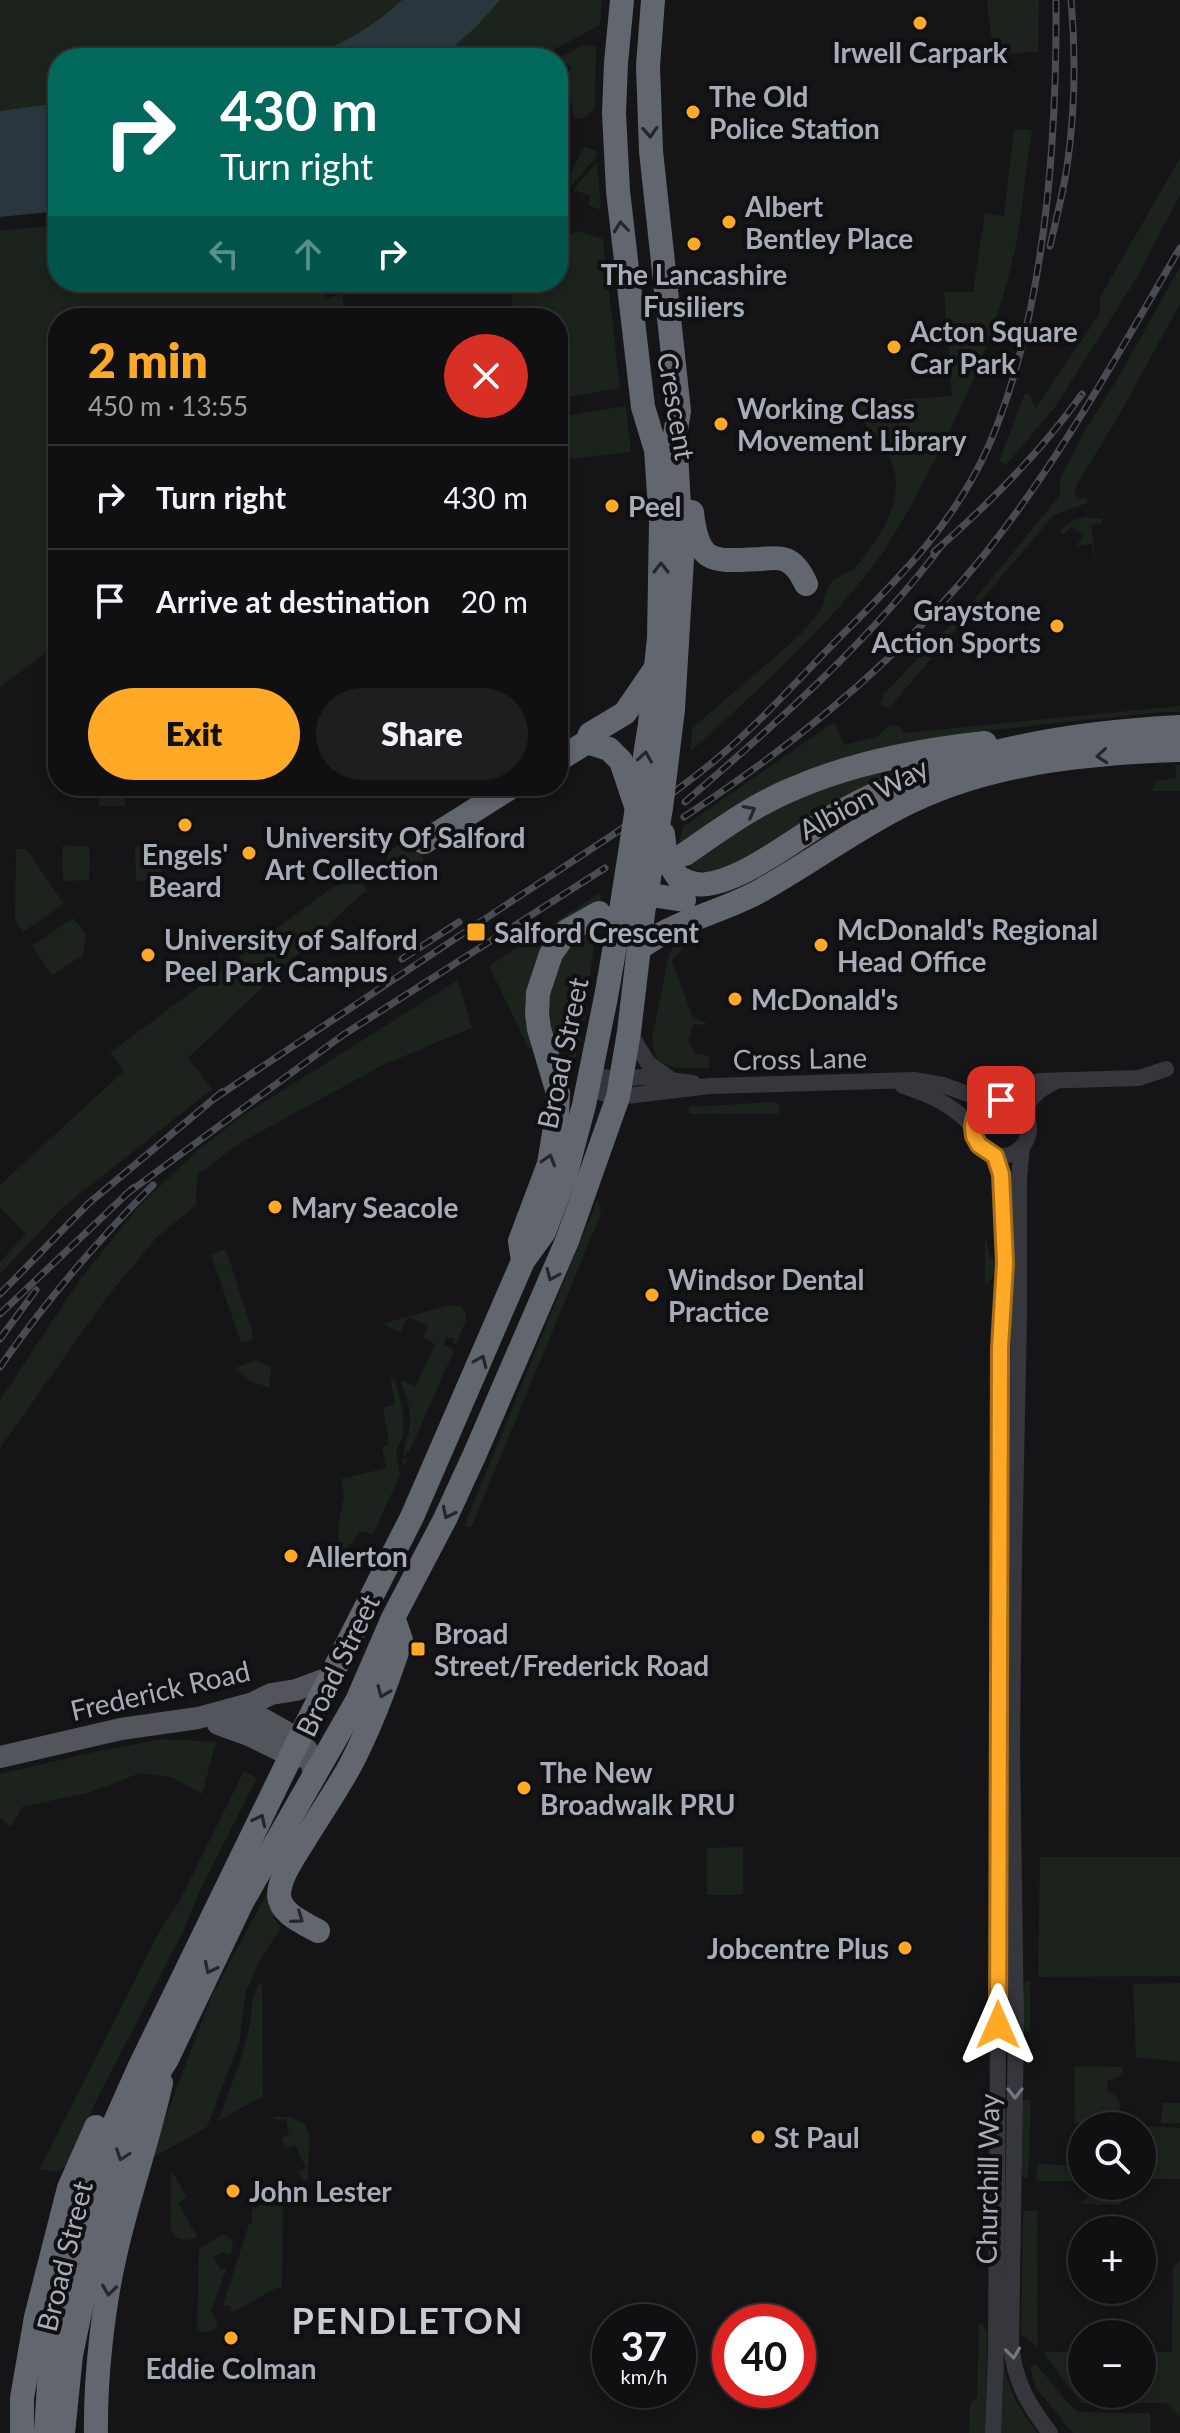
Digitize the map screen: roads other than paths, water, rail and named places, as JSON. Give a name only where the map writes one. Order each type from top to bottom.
[{"type":"highway","name":"Crescent","points":[[622,0],[614,85],[617,177],[643,407],[656,450],[664,653],[649,808],[651,875],[626,905]]},
{"type":"highway","name":"Crescent","points":[[653,0],[648,66],[649,125],[679,411],[675,435],[682,559],[681,601],[664,653]]},
{"type":"highway","points":[[678,460],[689,483],[694,535],[708,557],[723,560],[787,560],[800,572],[806,584]]},
{"type":"highway","points":[[681,601],[694,573],[723,560]]},
{"type":"highway","points":[[568,754],[587,742],[590,734],[632,706],[664,653]]},
{"type":"highway","name":"Albion Way","points":[[684,879],[706,885],[731,878],[838,813],[917,775],[1035,742],[1114,730],[1180,727]]},
{"type":"highway","points":[[523,1261],[520,1241],[549,1164],[557,1115],[558,1093],[539,1029],[538,993],[551,954],[567,931],[684,879],[738,818],[781,795],[856,767],[930,749],[1030,736],[1114,730]]},
{"type":"highway","points":[[587,742],[609,749],[621,761],[649,808],[670,866],[705,902],[741,888],[849,825],[895,809]]},
{"type":"highway","name":"Albion Way","points":[[639,948],[677,927],[736,904],[895,809],[960,782],[1027,765],[1180,750]]},
{"type":"highway","points":[[424,842],[497,796]]},
{"type":"highway","name":"Broad Street","points":[[46,2433],[51,2352],[77,2233],[103,2149],[140,2066],[310,1755],[357,1701],[393,1618],[445,1519],[567,1241],[620,1088],[639,948],[626,905]]},
{"type":"highway","name":"Broad Street","points":[[63,2433],[71,2355],[95,2240],[122,2152],[143,2097],[167,2059],[310,1755],[331,1677],[412,1517],[523,1261],[544,1232],[566,1173],[626,905]]},
{"type":"highway","points":[[318,1931],[289,1914],[281,1903],[279,1893],[299,1848],[350,1766],[365,1734],[401,1640],[393,1618]]},
{"type":"highway","points":[[242,1902],[278,1863],[296,1834],[324,1809]]},
{"type":"highway","points":[[96,2433],[101,2347],[114,2259],[167,2059]]},
{"type":"highway","points":[[22,2433],[22,2398],[34,2330],[69,2188],[96,2127],[140,2066]]},
{"type":"main road","name":"Frederick Road","points":[[0,1757],[121,1729],[198,1718],[331,1677]]},
{"type":"main road","points":[[198,1718],[263,1719],[310,1755]]},
{"type":"street","points":[[629,1032],[648,1063],[672,1080]]},
{"type":"street","points":[[997,1101],[1019,1106],[1029,1122],[1029,1130],[1022,1147],[1011,1154],[995,1156],[979,1145],[974,1136],[975,1117],[982,1107],[1024,1086],[1038,1081],[1139,1078],[1173,1069]]},
{"type":"street","name":"Cross Lane","points":[[620,1088],[642,1077],[710,1086]]},
{"type":"street","name":"Cross Lane","points":[[620,1088],[914,1080],[997,1101]]},
{"type":"street","name":"Cross Lane","points":[[891,1082],[940,1100],[960,1113],[973,1127]]},
{"type":"street","points":[[1022,1109],[1039,1091],[1055,1082]]},
{"type":"street","points":[[588,1083],[620,1088]]},
{"type":"street","name":"Churchill Way","points":[[1022,1147],[1019,1178],[1012,1748],[1016,2025],[1011,2344],[1023,2393],[1050,2433]]},
{"type":"street","name":"Churchill Way","points":[[993,2433],[1000,1732],[1000,1348],[1005,1263],[1001,1174],[995,1156]]},
{"type":"railway","points":[[215,1098],[614,834],[713,762],[761,719],[880,597],[941,527],[975,474],[989,445],[1023,340],[1035,284],[1050,168],[1056,0]]},
{"type":"railway","points":[[1050,246],[1065,177],[1072,125],[1074,63],[1071,0]]},
{"type":"railway","points":[[684,817],[766,760],[844,698],[952,593],[1038,482],[1180,248]]},
{"type":"railway","points":[[934,552],[1013,477],[1082,394]]},
{"type":"railway","points":[[685,802],[821,680],[885,614],[943,544]]},
{"type":"railway","points":[[125,1195],[343,1035],[605,868]]},
{"type":"railway","points":[[402,959],[459,922]]},
{"type":"railway","points":[[0,1294],[89,1203],[222,1092]]},
{"type":"railway","points":[[0,1367],[72,1273],[153,1185]]},
{"type":"railway","points":[[0,1314],[133,1188]]},
{"type":"railway","points":[[0,1339],[36,1290]]},
{"type":"place","name":"Irwell Carpark","points":[[920,23]]},
{"type":"place","name":"The Old Police Station","points":[[693,112]]},
{"type":"place","name":"Albert Bentley Place","points":[[729,222]]},
{"type":"place","name":"The Lancashire Fusiliers","points":[[694,244]]},
{"type":"place","name":"Acton Square Car Park","points":[[894,347]]},
{"type":"place","name":"Working Class Movement Library","points":[[721,424]]},
{"type":"place","name":"Peel","points":[[612,506]]},
{"type":"place","name":"Graystone Action Sports","points":[[1057,626]]},
{"type":"place","name":"Engels' Beard","points":[[185,825]]},
{"type":"place","name":"University Of Salford Art Collection","points":[[249,853]]},
{"type":"place","name":"Salford Crescent","points":[[476,932]]},
{"type":"place","name":"McDonald's Regional Head Office","points":[[821,945]]},
{"type":"place","name":"University of Salford Peel Park Campus","points":[[148,955]]},
{"type":"place","name":"McDonald's","points":[[735,999]]},
{"type":"place","name":"Mary Seacole","points":[[275,1207]]},
{"type":"place","name":"Windsor Dental Practice","points":[[652,1295]]},
{"type":"place","name":"Allerton","points":[[291,1556]]},
{"type":"place","name":"Broad Street/Frederick Road","points":[[418,1649]]},
{"type":"place","name":"The New Broadwalk PRU","points":[[524,1788]]},
{"type":"place","name":"Jobcentre Plus","points":[[905,1948]]},
{"type":"place","name":"St Paul","points":[[758,2137]]},
{"type":"place","name":"John Lester","points":[[233,2191]]},
{"type":"place","name":"Eddie Colman","points":[[231,2338]]},
{"type":"district","name":"PENDLETON","points":[[408,2320]]}]
